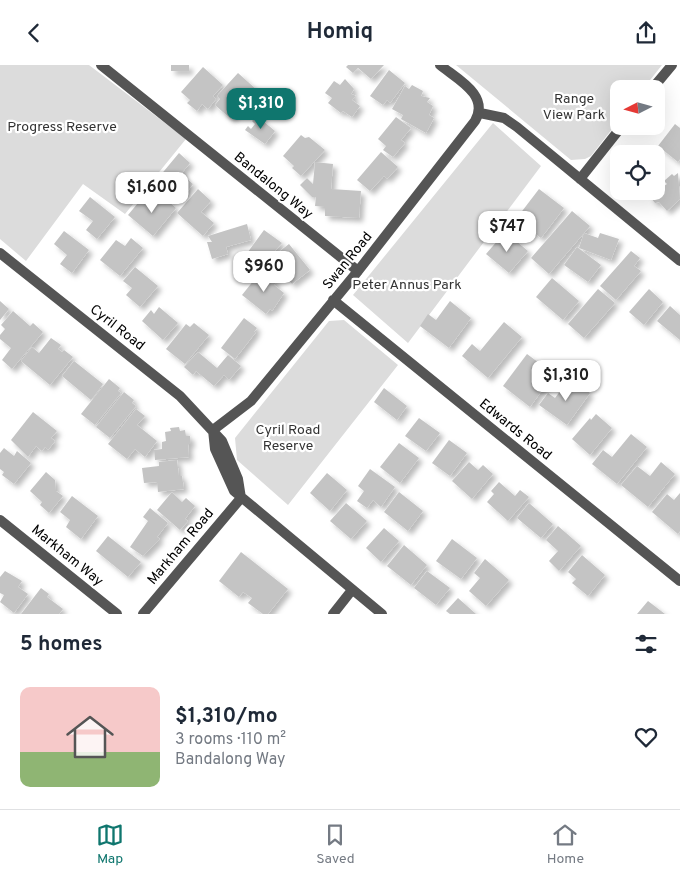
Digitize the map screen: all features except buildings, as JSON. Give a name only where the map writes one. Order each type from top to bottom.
[{"type":"street","name":"Bandalong Way","points":[[101,65],[358,271]]},
{"type":"street","points":[[440,65],[476,94],[480,113],[492,115],[510,123],[680,261]]},
{"type":"street","points":[[660,80],[672,65]]},
{"type":"street","name":"Swan Road","points":[[212,429],[251,401],[358,271],[466,134],[480,113]]},
{"type":"street","points":[[580,179],[615,135]]},
{"type":"street","name":"Cyril Road","points":[[0,253],[180,396],[222,441],[238,479],[241,498]]},
{"type":"street","name":"Edwards Road","points":[[334,300],[680,581]]},
{"type":"street","points":[[241,498],[382,614]]},
{"type":"street","name":"Markham Road","points":[[143,614],[241,498]]},
{"type":"street","name":"Markham Way","points":[[0,520],[117,614]]},
{"type":"street","points":[[333,614],[352,590]]},
{"type":"green space","name":"Progress Reserve","points":[[0,65],[89,65],[186,139],[125,214],[83,184],[26,261],[0,239]]},
{"type":"green space","name":"Range View Park","points":[[456,65],[662,65],[650,80],[610,80],[610,132],[591,156],[585,159],[571,160]]},
{"type":"green space","name":"Peter Annus Park","points":[[493,123],[541,166],[408,343],[353,295]]},
{"type":"green space","name":"Cyril Road Reserve","points":[[344,320],[398,365],[288,505],[237,460],[235,438],[329,321]]}]
